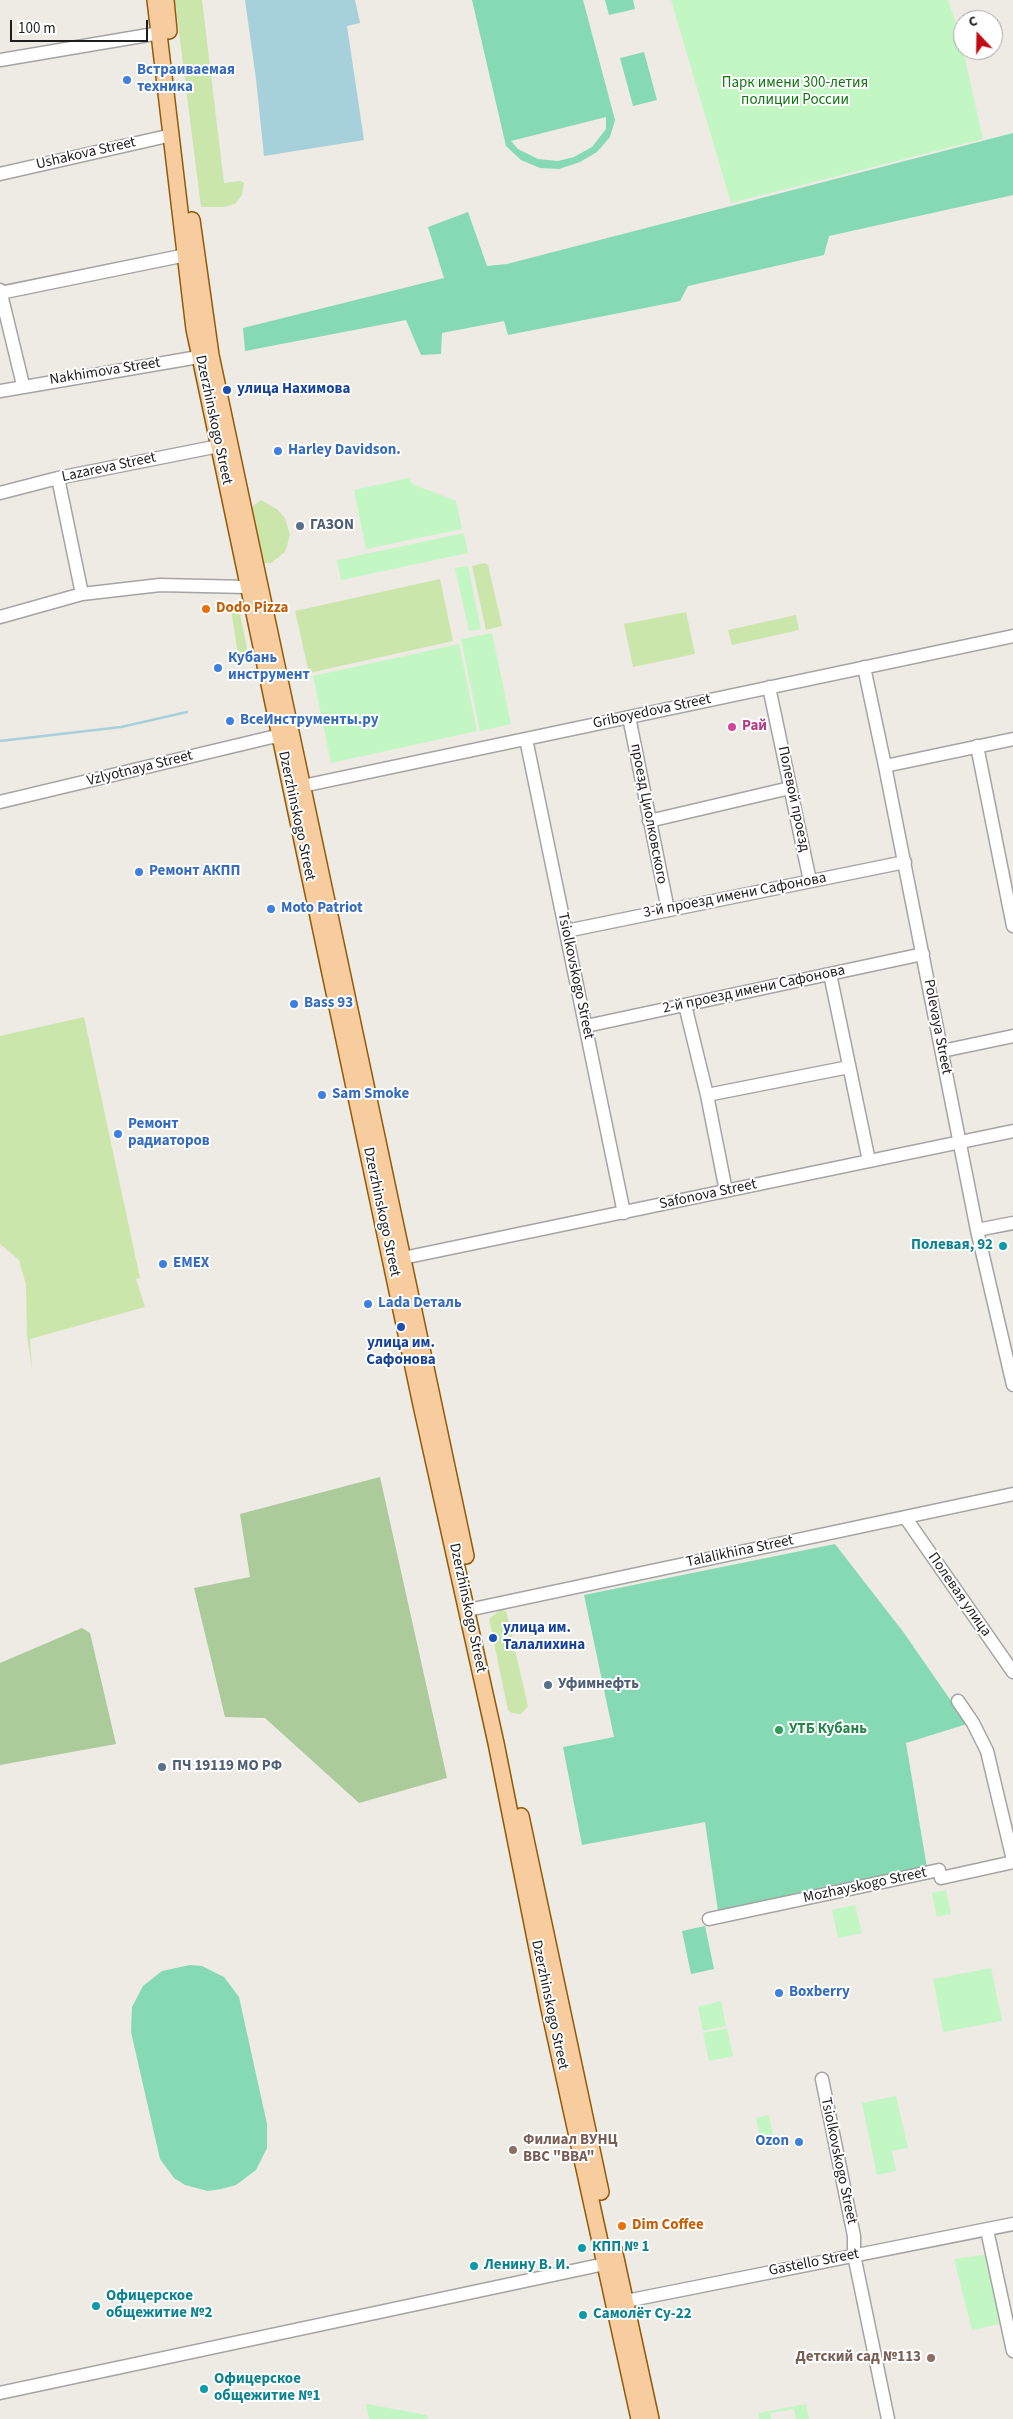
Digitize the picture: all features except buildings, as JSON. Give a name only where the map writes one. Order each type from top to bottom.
[{"type":"main road","name":"Dzerzhinskogo Street","points":[[155,0],[172,134],[218,446],[280,738],[296,787],[403,1258],[549,2009],[620,2302],[651,2419]]},
{"type":"main road","name":"Dzerzhinskogo Street","points":[[166,0],[195,242],[191,257]]},
{"type":"main road","name":"Dzerzhinskogo Street","points":[[205,356],[296,787],[421,1405],[472,1609]]},
{"type":"main road","name":"Dzerzhinskogo Street","points":[[620,2302],[639,2419]]},
{"type":"street","points":[[0,60],[160,33]]},
{"type":"street","name":"Ushakova Street","points":[[0,174],[172,134]]},
{"type":"street","points":[[23,386],[0,292],[191,257]]},
{"type":"street","name":"Nakhimova Street","points":[[0,390],[205,356]]},
{"type":"street","name":"Lazareva Street","points":[[0,492],[58,478],[218,446]]},
{"type":"street","points":[[58,478],[82,594]]},
{"type":"street","points":[[0,617],[82,594],[160,585],[247,587]]},
{"type":"street","name":"Griboyedova Street","points":[[296,787],[1013,636]]},
{"type":"street","name":"Polevaya Street","points":[[864,668],[905,862],[977,1230],[1013,1386]]},
{"type":"street","name":"Полевой проезд","points":[[769,688],[810,881]]},
{"type":"street","name":"проезд Циолковского","points":[[629,717],[668,910]]},
{"type":"street","name":"Vzlyotnaya Street","points":[[0,802],[272,737],[280,738]]},
{"type":"street","name":"Tsiolkovskogo Street","points":[[526,739],[624,1213]]},
{"type":"street","points":[[885,766],[1013,739]]},
{"type":"street","points":[[977,746],[1013,926]]},
{"type":"street","points":[[649,821],[790,788]]},
{"type":"street","name":"3-й проезд имени Сафонова","points":[[566,931],[905,862]]},
{"type":"street","name":"2-й проезд имени Сафонова","points":[[586,1026],[923,954]]},
{"type":"street","points":[[830,974],[869,1161]]},
{"type":"street","points":[[685,1005],[707,1095],[726,1191]]},
{"type":"street","points":[[942,1051],[1013,1036]]},
{"type":"street","points":[[707,1095],[849,1067]]},
{"type":"street","name":"Safonova Street","points":[[403,1258],[1013,1131]]},
{"type":"street","points":[[977,1230],[1013,1223]]},
{"type":"street","name":"Talalikhina Street","points":[[472,1609],[1013,1494]]},
{"type":"street","name":"Полевая улица","points":[[905,1517],[1013,1672]]},
{"type":"street","points":[[958,1701],[973,1723],[987,1751],[1013,1861]]},
{"type":"street","name":"Mozhayskogo Street","points":[[710,1919],[939,1870],[941,1878],[1013,1861]]},
{"type":"street","name":"Tsiolkovskogo Street","points":[[822,2079],[854,2236],[854,2255],[888,2419]]},
{"type":"street","name":"Gastello Street","points":[[620,2302],[1013,2224]]},
{"type":"street","points":[[987,2230],[1010,2322],[1013,2351]]},
{"type":"street","points":[[0,2393],[279,2335],[611,2262]]},
{"type":"green space","points":[[175,0],[202,0],[224,183],[241,181],[244,183],[242,195],[235,204],[224,207],[201,207]]},
{"type":"green space","points":[[472,0],[583,0],[615,120],[610,137],[597,152],[580,162],[559,169],[540,168],[521,160],[506,146]],"holes":[[[606,117],[606,129],[592,147],[574,157],[558,161],[538,159],[518,149],[511,141]]]},
{"type":"green space","points":[[605,0],[633,0],[635,9],[609,15]]},
{"type":"green space","name":"Парк имени 300-летия полиции России","points":[[671,0],[948,0],[953,15],[953,60],[965,60],[983,139],[731,203]]},
{"type":"green space","points":[[644,52],[657,100],[633,106],[620,58]]},
{"type":"green space","points":[[1013,133],[1013,195],[829,236],[824,255],[688,286],[680,301],[508,335],[504,321],[442,333],[441,354],[421,355],[406,320],[245,351],[243,328],[444,278],[428,227],[468,212],[487,266],[507,264]]},
{"type":"green space","points":[[409,478],[412,484],[456,501],[462,529],[366,549],[354,490]]},
{"type":"green space","points":[[261,500],[277,509],[285,518],[290,535],[285,552],[271,563],[264,563],[252,507]]},
{"type":"green space","points":[[464,533],[468,553],[341,580],[337,560]]},
{"type":"green space","points":[[485,563],[488,565],[502,626],[486,630],[472,566]]},
{"type":"green space","points":[[468,566],[481,629],[469,631],[455,568]]},
{"type":"green space","points":[[440,579],[453,641],[309,673],[295,611]]},
{"type":"green space","points":[[230,602],[238,604],[248,653],[238,655]]},
{"type":"green space","points":[[686,612],[695,654],[633,667],[624,624]]},
{"type":"green space","points":[[796,615],[799,630],[732,645],[728,630]]},
{"type":"green space","points":[[492,633],[511,724],[480,731],[461,639]]},
{"type":"green space","points":[[459,644],[477,731],[331,763],[313,676]]},
{"type":"green space","points":[[84,1017],[140,1278],[136,1279],[145,1307],[30,1339],[32,1371],[27,1335],[26,1285],[19,1260],[0,1244],[0,1036]]},
{"type":"green space","points":[[380,1477],[447,1778],[359,1803],[265,1718],[225,1717],[194,1588],[250,1577],[240,1514]]},
{"type":"green space","name":"УТБ Кубань","points":[[835,1544],[904,1633],[967,1724],[906,1743],[927,1868],[718,1911],[705,1822],[582,1845],[563,1747],[614,1737],[584,1595]]},
{"type":"green space","points":[[501,1609],[506,1611],[528,1706],[521,1714],[512,1713],[508,1710],[489,1619]]},
{"type":"green space","points":[[82,1628],[90,1633],[116,1744],[0,1765],[0,1663]]},
{"type":"green space","points":[[946,1890],[951,1914],[937,1917],[932,1893]]},
{"type":"green space","points":[[855,1905],[862,1933],[838,1938],[832,1910]]},
{"type":"green space","points":[[705,1926],[714,1969],[691,1974],[682,1931]]},
{"type":"green space","points":[[190,1965],[202,1966],[224,1977],[239,1997],[267,2124],[267,2148],[256,2170],[236,2185],[208,2191],[185,2185],[174,2178],[160,2159],[131,2032],[132,2007],[143,1986],[162,1971]]},
{"type":"green space","points":[[991,1968],[1002,2021],[943,2032],[933,1979]]},
{"type":"green space","points":[[721,2001],[726,2026],[703,2031],[698,2007]]},
{"type":"green space","points":[[727,2028],[733,2056],[709,2061],[703,2033]]},
{"type":"green space","points":[[896,2096],[908,2148],[892,2151],[896,2171],[877,2175],[862,2103]]},
{"type":"green space","points":[[769,2115],[774,2139],[761,2142],[756,2118]]},
{"type":"green space","points":[[989,2254],[1004,2323],[972,2330],[954,2259]]},
{"type":"green space","points":[[366,2404],[427,2415],[428,2419],[369,2419]]},
{"type":"green space","points":[[806,2404],[809,2419],[796,2419],[794,2409],[770,2413],[771,2419],[759,2419],[758,2413]]},
{"type":"water","points":[[245,0],[355,0],[360,23],[347,26],[364,140],[264,156]]},
{"type":"waterway","points":[[0,741],[121,727],[187,712]]},
{"type":"place","name":"Встраиваемая техника","points":[[127,80]]},
{"type":"place","name":"улица Нахимова","points":[[227,390]]},
{"type":"place","name":"Harley Davidson.","points":[[278,451]]},
{"type":"place","name":"ГАЗON","points":[[300,526]]},
{"type":"place","name":"Dodo Pizza","points":[[206,609]]},
{"type":"place","name":"Кубань инструмент","points":[[218,668]]},
{"type":"place","name":"ВсеИнструменты.ру","points":[[230,721]]},
{"type":"place","name":"Рай","points":[[732,727]]},
{"type":"place","name":"Ремонт АКПП","points":[[139,872]]},
{"type":"place","name":"Moto Patriot","points":[[271,909]]},
{"type":"place","name":"Bass 93","points":[[294,1004]]},
{"type":"place","name":"Sam Smoke","points":[[322,1095]]},
{"type":"place","name":"Ремонт радиаторов","points":[[118,1134]]},
{"type":"place","name":"Полевая, 92","points":[[1003,1246]]},
{"type":"place","name":"EMEX","points":[[163,1264]]},
{"type":"place","name":"Lada Dеталь","points":[[368,1304]]},
{"type":"place","name":"улица им. Сафонова","points":[[401,1327]]},
{"type":"place","name":"улица им. Талалихина","points":[[493,1638]]},
{"type":"place","name":"Уфимнефть","points":[[548,1685]]},
{"type":"place","name":"УТБ Кубань","points":[[779,1730]]},
{"type":"place","name":"ПЧ 19119 МО РФ","points":[[162,1767]]},
{"type":"place","name":"Boxberry","points":[[779,1993]]},
{"type":"place","name":"Ozon","points":[[799,2142]]},
{"type":"place","name":"Филиал ВУНЦ ВВС \"ВВА\"","points":[[513,2150]]},
{"type":"place","name":"Dim Coffee","points":[[622,2226]]},
{"type":"place","name":"КПП № 1","points":[[582,2248]]},
{"type":"place","name":"Ленину В. И.","points":[[474,2266]]},
{"type":"place","name":"Офицерское общежитие №2","points":[[96,2306]]},
{"type":"place","name":"Самолёт Су-22","points":[[583,2315]]},
{"type":"place","name":"Детский сад №113","points":[[931,2358]]},
{"type":"place","name":"Офицерское общежитие №1","points":[[204,2389]]}]
